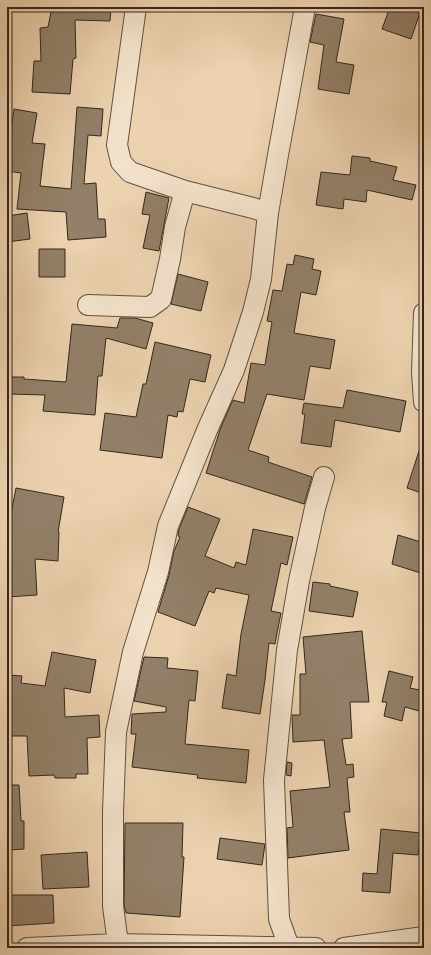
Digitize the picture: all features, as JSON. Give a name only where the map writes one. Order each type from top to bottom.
[{"type":"street","points":[[136,7],[117,145],[121,162],[130,172],[185,191],[268,213]]},
{"type":"street","points":[[118,944],[113,906],[113,812],[116,732],[133,652],[158,572],[168,526],[208,428],[234,370],[253,312],[261,279],[268,213],[305,7]]},
{"type":"street","points":[[88,305],[150,307],[161,299],[175,227],[185,191]]},
{"type":"street","points":[[424,313],[422,372],[424,402]]},
{"type":"street","points":[[289,947],[279,919],[274,780],[287,650],[305,552],[324,477]]},
{"type":"street","points":[[344,948],[424,937]]},
{"type":"street","points":[[27,948],[118,944],[316,948]]},
{"type":"building","points":[[52,7],[111,7],[110,21],[75,20],[76,58],[73,59],[70,94],[32,92],[34,61],[41,61],[40,28],[48,27]]},
{"type":"building","points":[[390,7],[422,7],[411,39],[382,29]]},
{"type":"building","points":[[316,14],[344,19],[336,62],[354,65],[349,94],[318,89],[324,45],[310,42]]},
{"type":"building","points":[[77,107],[103,109],[101,136],[88,135],[84,184],[96,183],[98,219],[105,219],[106,237],[68,240],[66,212],[17,209],[21,173],[7,171],[7,158],[14,109],[37,113],[32,143],[45,144],[40,186],[71,189]]},
{"type":"building","points":[[352,156],[370,158],[370,161],[397,167],[393,180],[416,185],[412,200],[367,190],[366,202],[344,199],[343,209],[316,205],[321,172],[350,175]]},
{"type":"building","points":[[146,192],[169,198],[159,251],[143,248],[150,215],[142,214]]},
{"type":"building","points":[[27,213],[30,239],[7,242],[7,216]]},
{"type":"building","points":[[39,249],[65,249],[65,277],[39,277]]},
{"type":"building","points":[[295,255],[314,259],[312,269],[321,271],[316,295],[301,292],[294,333],[335,340],[330,369],[310,366],[304,400],[267,394],[248,450],[269,457],[268,462],[312,477],[304,504],[206,473],[221,427],[233,400],[244,403],[251,363],[265,365],[272,322],[267,321],[273,290],[282,291],[287,264],[293,265]]},
{"type":"building","points":[[178,274],[208,282],[201,311],[171,304]]},
{"type":"building","points":[[120,318],[135,318],[153,323],[146,349],[106,338],[102,376],[98,376],[95,415],[43,411],[45,395],[7,394],[7,377],[24,377],[24,379],[66,382],[72,324],[117,328]]},
{"type":"building","points":[[155,342],[211,355],[205,382],[190,379],[183,412],[178,411],[177,417],[168,415],[162,458],[100,450],[105,413],[136,417],[143,384],[146,384]]},
{"type":"building","points":[[347,390],[406,401],[400,432],[335,420],[331,447],[301,443],[305,414],[302,414],[304,403],[343,408]]},
{"type":"building","points":[[421,445],[424,445],[424,494],[407,488]]},
{"type":"building","points":[[16,488],[64,497],[58,532],[58,561],[35,559],[37,595],[7,597],[7,529]]},
{"type":"building","points":[[188,507],[220,519],[205,556],[234,568],[236,562],[246,565],[253,529],[293,537],[287,565],[281,563],[271,611],[281,613],[275,644],[269,643],[260,714],[222,708],[227,674],[236,676],[241,634],[249,595],[216,588],[214,593],[209,591],[195,626],[158,612],[169,575],[174,551],[180,537],[178,536],[179,529]]},
{"type":"building","points":[[398,535],[424,543],[424,574],[392,564]]},
{"type":"building","points":[[313,582],[330,584],[330,586],[358,592],[353,617],[309,611]]},
{"type":"building","points":[[362,631],[369,702],[350,702],[352,738],[342,739],[346,765],[353,764],[354,777],[347,778],[350,812],[344,812],[349,850],[288,858],[287,828],[293,827],[290,791],[330,787],[324,740],[293,742],[292,715],[300,715],[300,674],[306,674],[303,637]]},
{"type":"building","points":[[52,652],[96,660],[90,693],[64,688],[65,717],[99,715],[100,737],[87,738],[88,774],[76,774],[76,778],[55,778],[54,775],[29,776],[27,736],[7,736],[7,675],[22,676],[21,683],[45,686]]},
{"type":"building","points":[[144,657],[168,658],[167,668],[198,671],[195,701],[189,700],[185,744],[249,750],[246,783],[197,778],[198,775],[132,767],[136,734],[131,734],[132,714],[166,712],[166,707],[134,701]]},
{"type":"building","points":[[389,671],[413,677],[410,688],[424,691],[419,711],[405,707],[402,721],[384,716],[387,702],[382,702]]},
{"type":"building","points":[[287,762],[292,763],[291,776],[286,775]]},
{"type":"building","points":[[7,785],[19,785],[21,821],[24,821],[24,849],[9,850]]},
{"type":"building","points":[[125,823],[183,823],[182,857],[184,857],[180,917],[126,913],[124,905]]},
{"type":"building","points":[[381,829],[421,833],[418,855],[393,853],[390,893],[362,891],[363,873],[377,874]]},
{"type":"building","points":[[220,838],[265,844],[262,865],[217,859]]},
{"type":"building","points":[[87,852],[89,887],[43,889],[41,855]]},
{"type":"building","points":[[7,895],[53,895],[54,923],[7,926]]}]
